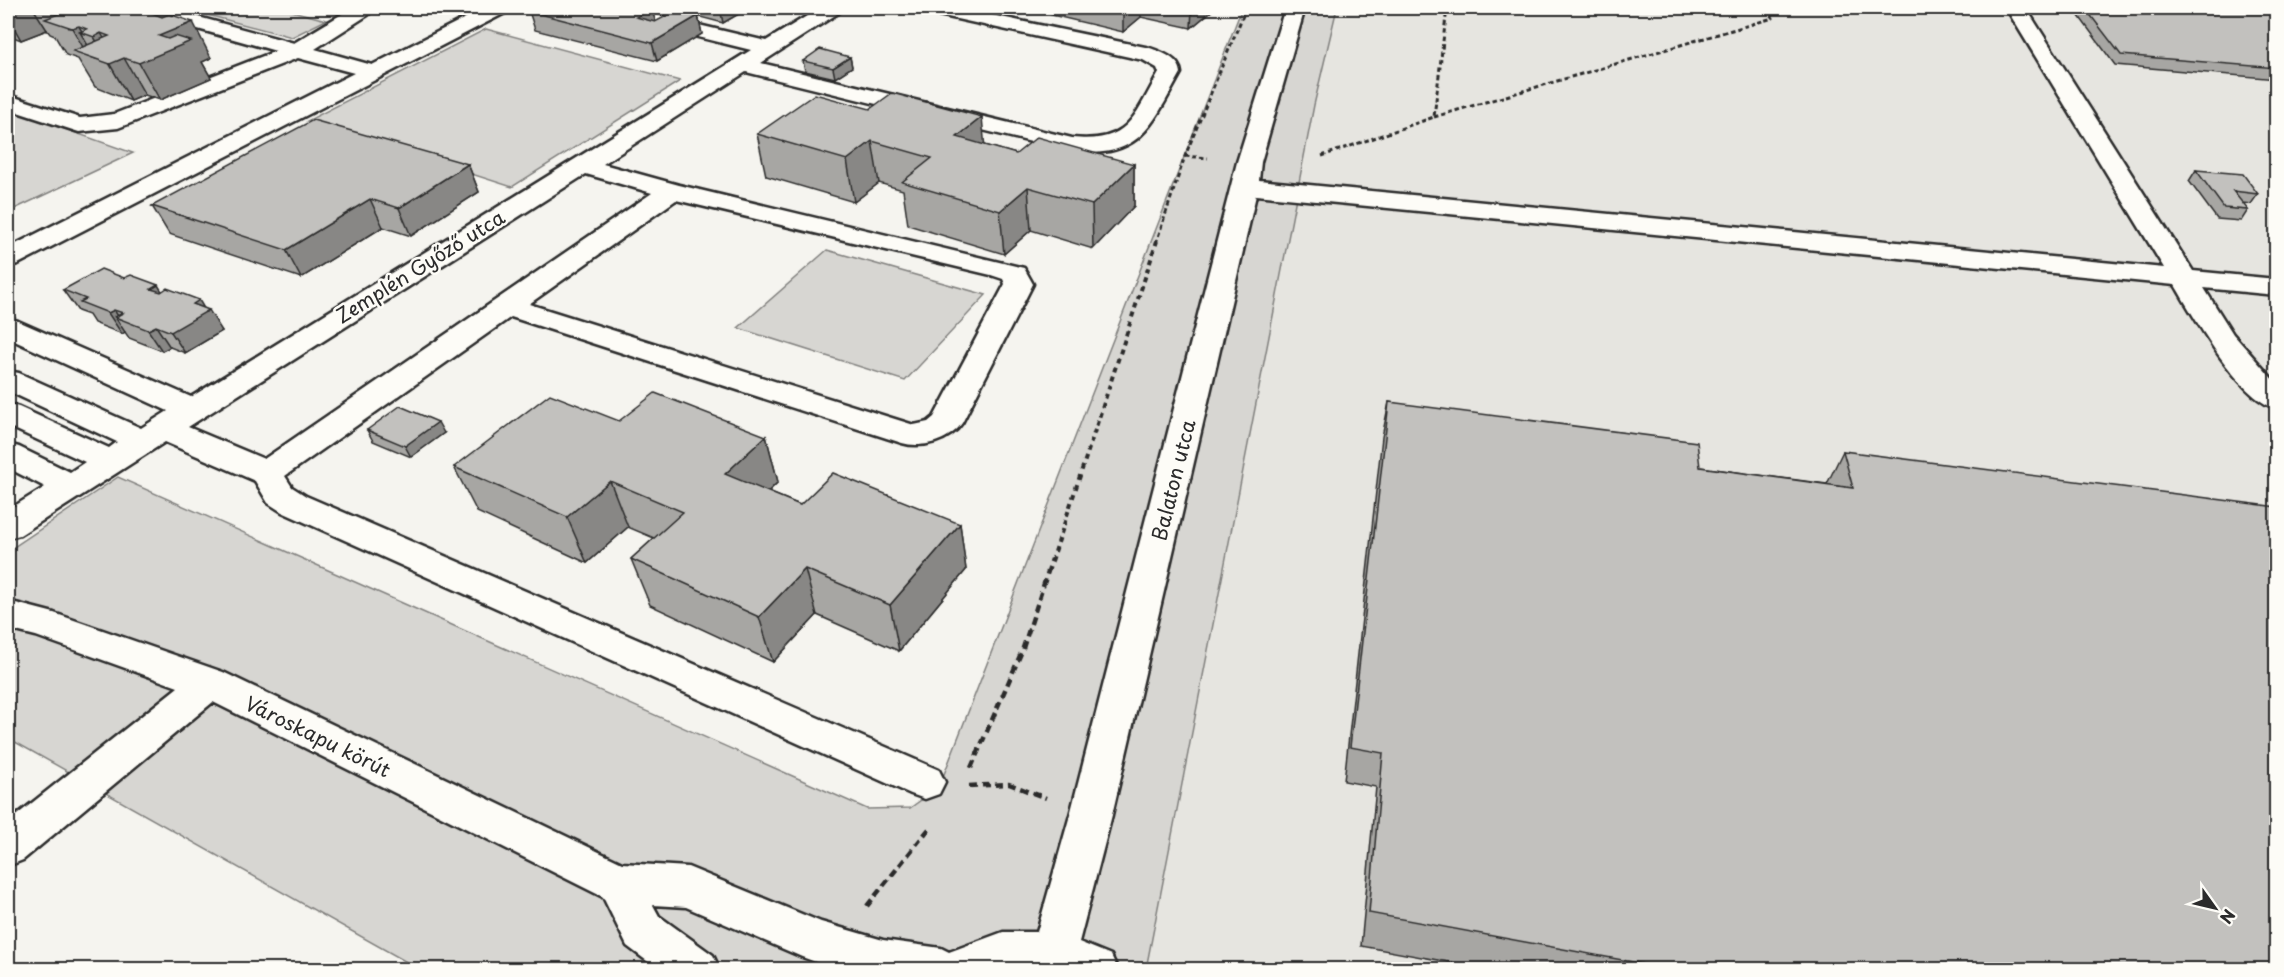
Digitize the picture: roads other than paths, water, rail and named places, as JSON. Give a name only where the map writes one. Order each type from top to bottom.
[{"type":"street","points":[[144,8],[374,72]]},
{"type":"street","points":[[8,102],[79,125],[108,123],[130,117],[296,51],[363,8]]},
{"type":"street","points":[[8,258],[500,8]]},
{"type":"street","points":[[604,8],[769,48]]},
{"type":"street","name":"Zemplén Győző utca","points":[[8,526],[21,502],[71,486],[833,8]]},
{"type":"street","points":[[743,65],[1072,145],[1096,147],[1120,142],[1133,134],[1170,73],[1170,68],[1165,63],[1150,55],[932,8]]},
{"type":"street","name":"Balaton utca","points":[[1053,953],[1091,815],[1247,174],[1295,8]]},
{"type":"street","points":[[2016,8],[2222,339],[2264,389],[2277,398]]},
{"type":"street","points":[[507,306],[913,435],[938,430],[946,423],[1019,284],[1014,274],[1000,269],[672,191],[580,165]]},
{"type":"street","points":[[1247,174],[2185,279],[2277,287]]},
{"type":"street","points":[[267,473],[672,191]]},
{"type":"street","points":[[8,327],[191,409]]},
{"type":"street","points":[[8,380],[151,435],[267,473],[280,495],[294,504],[925,782]]},
{"type":"street","points":[[8,414],[110,461]]},
{"type":"street","points":[[8,455],[71,486]]},
{"type":"street","name":"Városkapu körút","points":[[8,615],[41,623],[210,683],[618,883],[688,887],[818,942],[883,962],[941,969]]},
{"type":"street","points":[[8,847],[210,683]]},
{"type":"street","points":[[618,883],[643,931],[697,969]]},
{"type":"street","points":[[958,969],[1004,953],[1053,953],[1095,969]]}]
